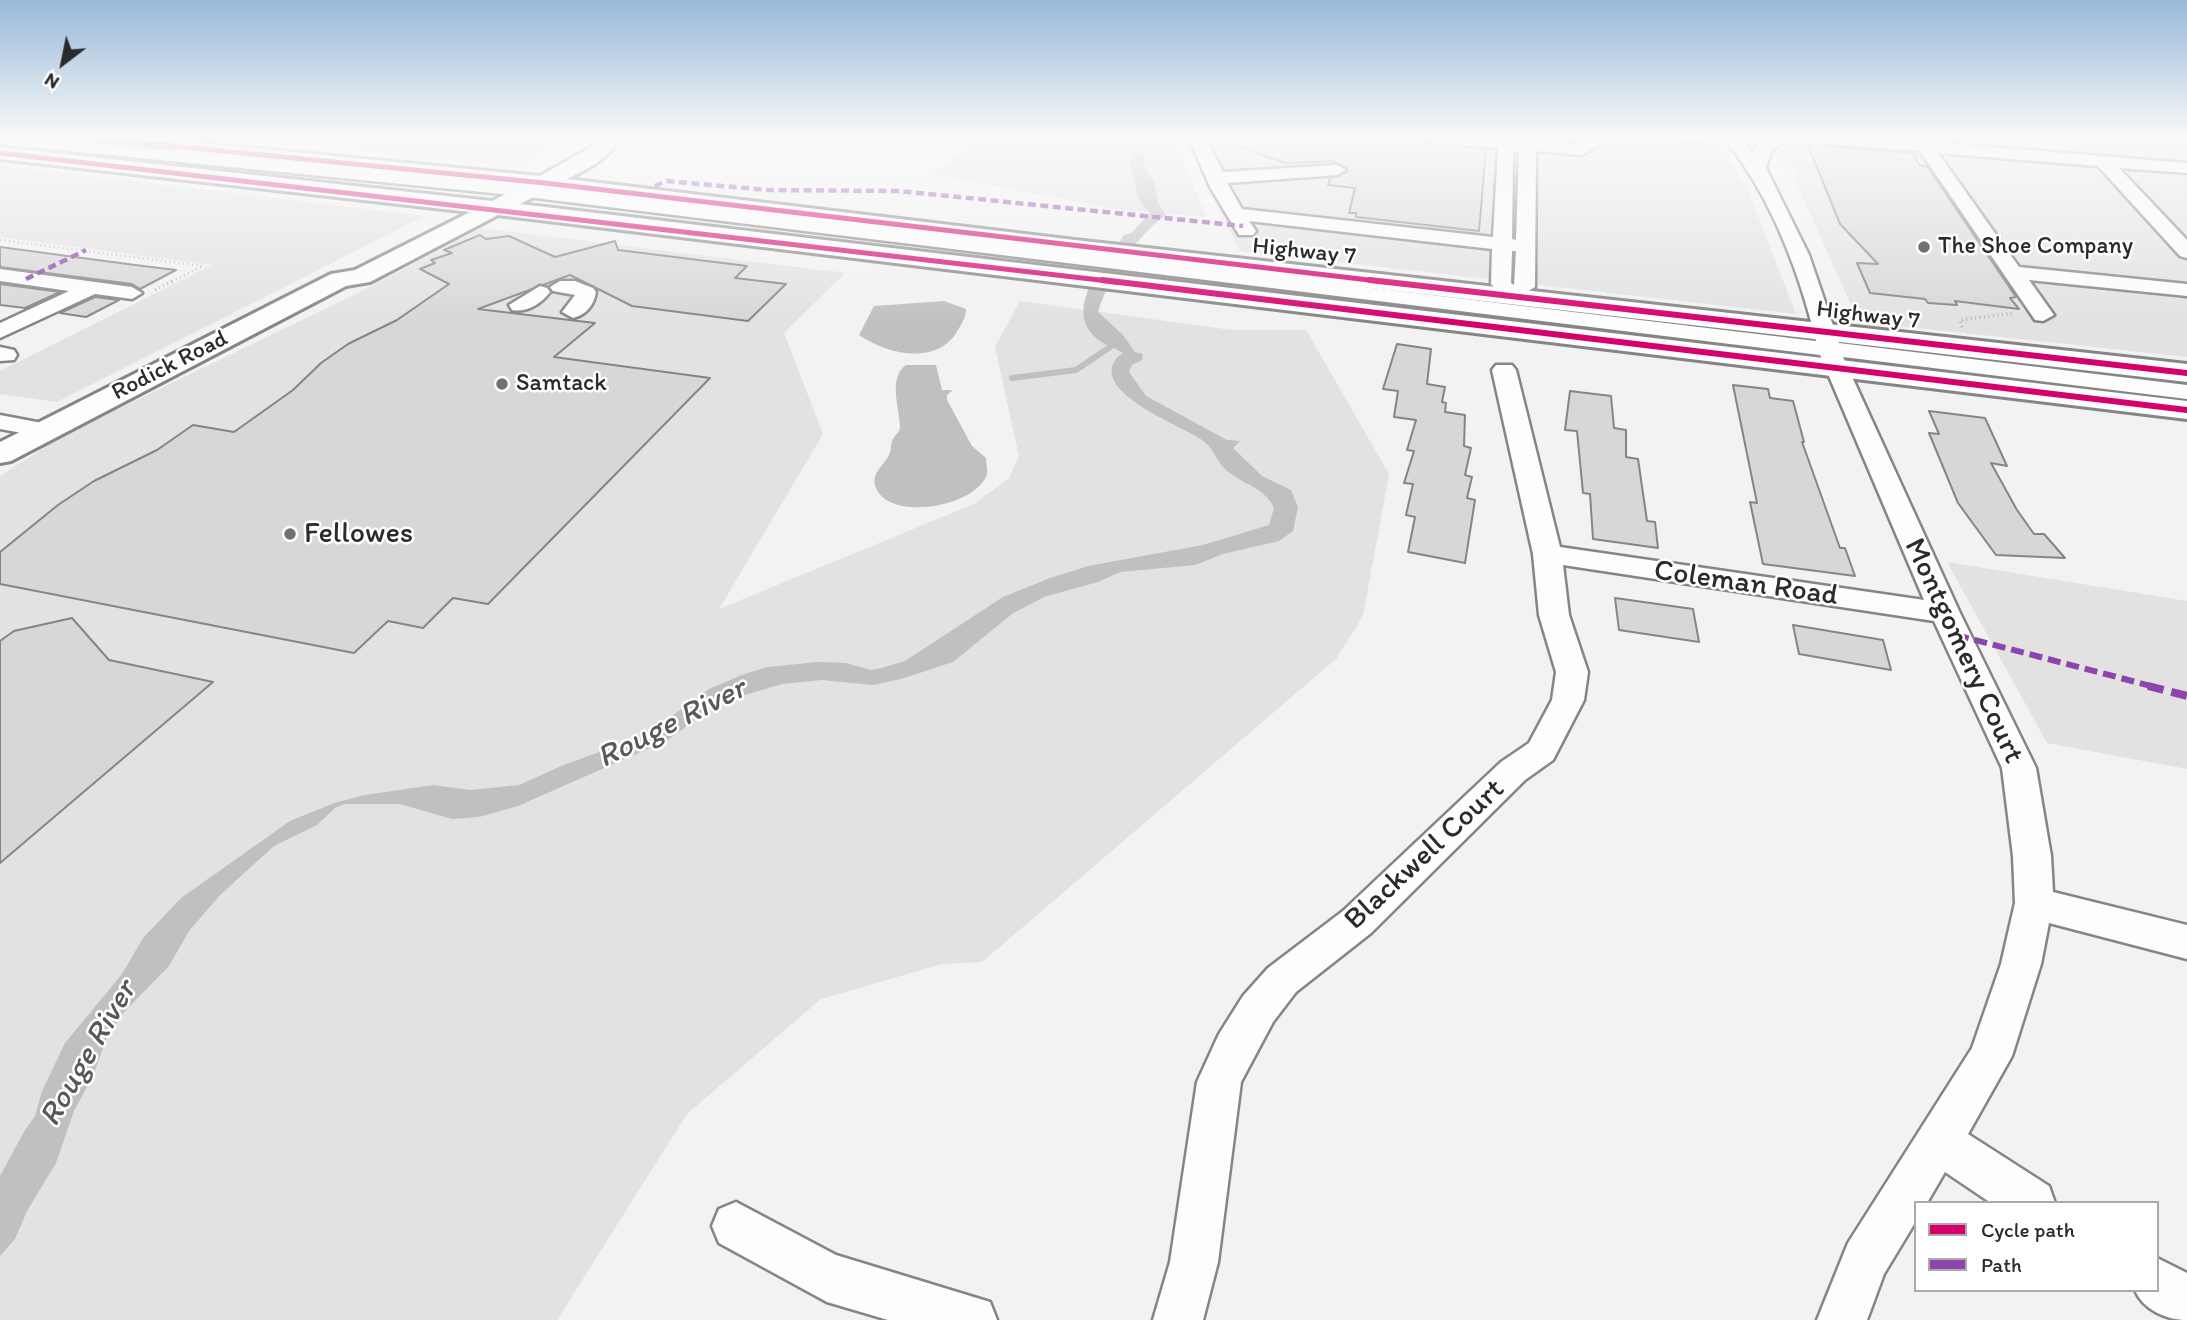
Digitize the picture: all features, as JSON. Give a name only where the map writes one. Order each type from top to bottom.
[{"type":"main road","name":"Highway 7","points":[[412,199],[470,205],[492,199]]},
{"type":"main road","name":"Rodick Road","points":[[0,454],[340,279],[361,277],[504,199]]},
{"type":"main road","name":"Highway 7","points":[[578,199],[1069,261],[1828,348],[2187,373]]},
{"type":"main road","name":"Highway 7","points":[[578,199],[1151,270],[1512,295],[2187,410]]},
{"type":"main road","name":"Rodick Road","points":[[340,279],[339,273],[470,205]]},
{"type":"street","points":[[1226,199],[1249,235],[1268,237]]},
{"type":"street","points":[[1503,199],[1501,284],[1512,295],[1525,286],[1527,199]]},
{"type":"street","name":"Montgomery Court","points":[[1772,199],[1799,255],[1821,316],[1828,348],[1945,613],[2019,768],[2032,856],[2034,903],[2021,964],[1991,1056],[1865,1260],[1842,1320]]},
{"type":"street","points":[[1961,199],[2043,314]]},
{"type":"street","points":[[2138,199],[2187,252]]},
{"type":"street","points":[[1236,214],[1526,246]]},
{"type":"street","points":[[2013,272],[2187,290]]},
{"type":"street","points":[[0,275],[132,293]]},
{"type":"street","points":[[0,331],[93,287]]},
{"type":"street","points":[[520,305],[550,290],[575,287],[586,292],[584,301],[573,312]]},
{"type":"street","points":[[1828,348],[2187,392]]},
{"type":"street","name":"Blackwell Court","points":[[1178,1320],[1194,1262],[1219,1082],[1234,1048],[1258,1009],[1282,980],[1357,922],[1513,771],[1541,751],[1568,700],[1572,672],[1553,615],[1547,554],[1504,370]]},
{"type":"street","points":[[0,422],[44,430]]},
{"type":"street","name":"Coleman Road","points":[[1547,554],[1945,613]]},
{"type":"street","points":[[2034,903],[2187,942]]},
{"type":"street","points":[[1937,1140],[2029,1201]]},
{"type":"street","points":[[736,1226],[827,1277],[972,1320]]},
{"type":"street","points":[[2159,1284],[2187,1301]]},
{"type":"path","points":[[0,240],[203,266],[157,290],[132,293]]},
{"type":"path","points":[[1963,331],[1960,320],[2019,313]]},
{"type":"shaded area","points":[[0,199],[280,199],[425,216],[57,402],[0,394],[0,371],[212,265],[0,237]]},
{"type":"shaded area","points":[[1060,199],[1199,199],[1206,217],[1114,209]]},
{"type":"shaded area","points":[[1214,199],[1751,199],[1796,314],[1240,251]]},
{"type":"shaded area","points":[[1803,199],[2187,199],[2187,357],[1879,324],[1854,312]]},
{"type":"shaded area","points":[[481,228],[845,273],[784,333],[823,434],[719,609],[974,504],[1009,478],[1019,456],[995,347],[1020,301],[1232,330],[1306,330],[1389,474],[1363,616],[1336,659],[982,962],[942,964],[821,999],[687,1114],[557,1320],[0,1320],[0,476],[62,436],[362,291]]},
{"type":"shaded area","points":[[1947,562],[2187,601],[2187,769],[2047,743]]},
{"type":"water","name":"Rouge River","points":[[1140,199],[1157,199],[1166,215],[1144,235],[1124,259],[1098,312],[1123,335],[1135,352],[1143,354],[1142,360],[1132,365],[1129,372],[1146,396],[1227,440],[1240,441],[1233,448],[1262,476],[1291,490],[1298,507],[1293,531],[1279,541],[1223,554],[1195,565],[1120,572],[1098,582],[1044,597],[1012,614],[953,662],[901,679],[873,685],[822,680],[782,684],[718,703],[668,740],[518,806],[479,817],[452,819],[400,804],[344,804],[335,808],[317,825],[274,846],[220,895],[189,931],[169,966],[124,1012],[106,1040],[93,1076],[74,1111],[56,1163],[27,1211],[15,1239],[0,1256],[0,1176],[35,1116],[42,1091],[65,1043],[122,974],[143,938],[181,898],[290,821],[334,803],[365,795],[433,785],[470,790],[519,785],[566,764],[625,743],[665,721],[709,689],[744,674],[768,667],[817,662],[846,663],[871,670],[882,668],[905,661],[1003,597],[1050,578],[1088,566],[1203,545],[1269,525],[1274,508],[1265,495],[1225,469],[1202,440],[1143,407],[1116,384],[1112,372],[1116,359],[1123,353],[1098,340],[1086,325],[1085,298],[1091,285],[1124,235],[1131,233],[1150,213]]},
{"type":"water","points":[[944,301],[966,309],[966,312],[958,330],[938,349],[926,353],[898,352],[859,335],[874,306]]},
{"type":"water","points":[[906,365],[936,365],[942,390],[953,390],[947,395],[947,400],[972,446],[986,458],[987,474],[980,485],[951,502],[933,506],[898,505],[884,499],[876,488],[876,474],[889,455],[892,441],[900,428],[896,385],[897,377]]},
{"type":"building","points":[[1352,199],[1482,199],[1479,231],[1356,217],[1356,213],[1349,213]]},
{"type":"building","points":[[1830,199],[1949,199],[2016,297],[2010,298],[2019,309],[1955,301],[1957,305],[1928,303],[1925,299],[1870,293],[1857,263],[1878,264],[1840,224]]},
{"type":"building","points":[[480,235],[486,239],[509,236],[555,257],[615,241],[618,250],[747,266],[735,278],[786,284],[748,321],[632,306],[570,275],[478,309],[595,323],[554,357],[710,378],[488,604],[453,598],[423,628],[388,621],[354,653],[0,584],[0,552],[58,505],[94,481],[157,450],[193,425],[234,432],[293,390],[321,363],[348,344],[397,320],[449,284],[420,269],[435,263],[431,260],[452,253],[444,250]]},
{"type":"building","points":[[0,247],[176,270],[140,289],[132,284],[0,267]]},
{"type":"building","points":[[0,284],[60,292],[25,308],[0,305]]},
{"type":"building","points":[[95,297],[119,300],[86,317],[60,313]]},
{"type":"building","points":[[1397,344],[1431,349],[1427,384],[1445,387],[1442,402],[1446,403],[1445,412],[1465,415],[1464,446],[1471,448],[1465,475],[1472,477],[1467,498],[1475,500],[1465,563],[1408,552],[1415,517],[1406,515],[1413,484],[1404,483],[1414,451],[1407,450],[1416,420],[1394,417],[1398,391],[1383,389]]},
{"type":"building","points":[[1733,385],[1768,389],[1770,398],[1793,401],[1802,442],[1840,548],[1845,548],[1855,576],[1763,564],[1750,502],[1757,503]]},
{"type":"building","points":[[1570,391],[1611,396],[1614,428],[1626,430],[1626,457],[1638,459],[1647,521],[1655,522],[1658,548],[1593,539],[1590,494],[1583,493],[1577,431],[1565,430]]},
{"type":"building","points":[[1929,411],[1985,418],[2007,466],[1991,463],[2017,510],[2034,534],[2044,534],[2065,558],[1996,555],[1958,503],[1929,433],[1939,434]]},
{"type":"building","points":[[1615,598],[1693,609],[1699,642],[1619,630]]},
{"type":"building","points":[[72,618],[109,660],[213,682],[0,863],[0,641],[14,631]]},
{"type":"building","points":[[1793,625],[1883,640],[1891,670],[1799,654]]},
{"type":"waterway","points":[[1012,378],[1076,370],[1110,347]]},
{"type":"marked path","points":[[974,199],[1243,226]]},
{"type":"marked path","points":[[26,279],[86,250]]},
{"type":"marked path","points":[[1956,635],[2187,696]]},
{"type":"cycle path","points":[[411,199],[2187,410]]},
{"type":"cycle path","points":[[674,199],[1075,247],[2187,373]]},
{"type":"place","name":"The Shoe Company","points":[[1924,247]]},
{"type":"place","name":"Samtack","points":[[502,384]]},
{"type":"place","name":"Fellowes","points":[[290,534]]}]
